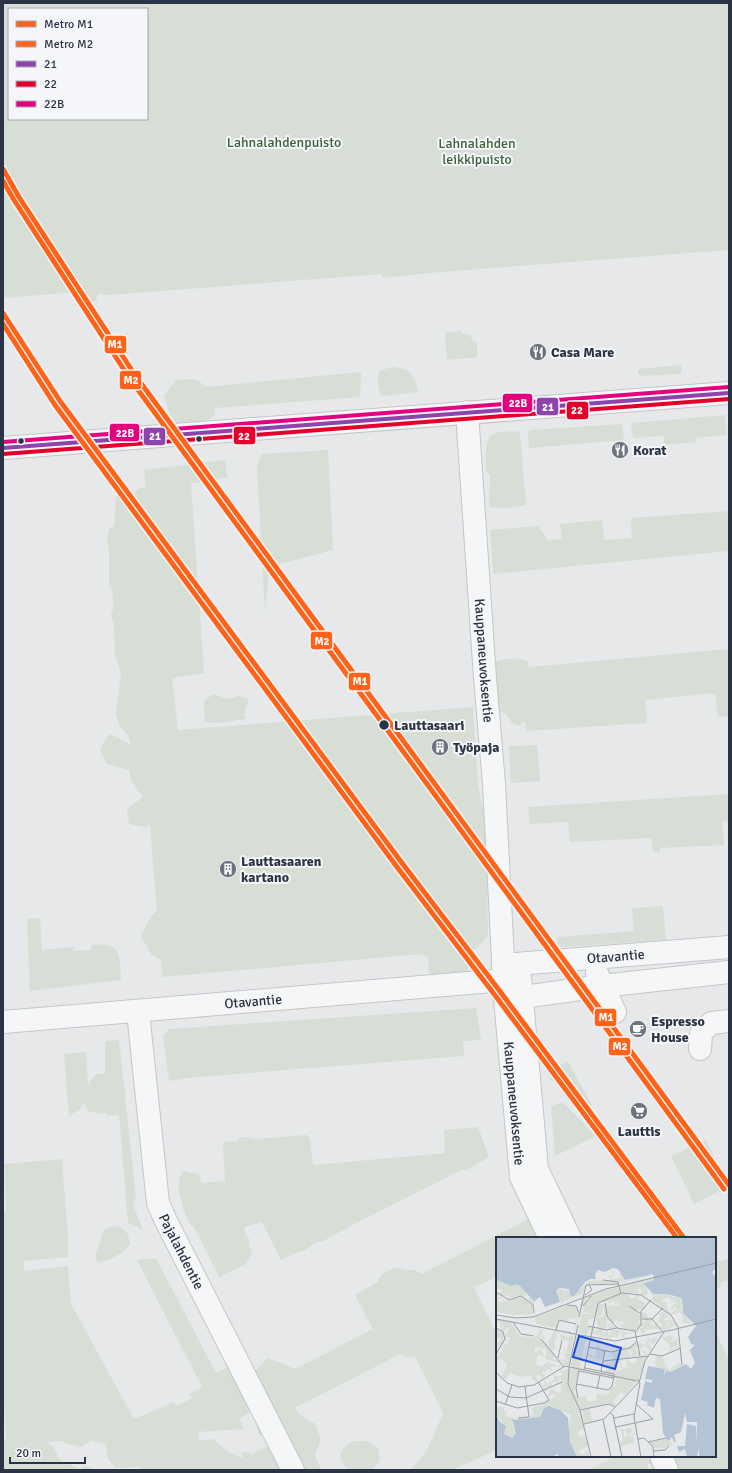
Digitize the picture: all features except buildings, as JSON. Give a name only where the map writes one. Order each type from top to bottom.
[{"type":"street","points":[[3,448],[729,393]]},
{"type":"street","name":"Kauppaneuvoksentie","points":[[467,412],[485,678],[511,983],[520,1177],[550,1237]]},
{"type":"street","name":"Otavantie","points":[[3,1022],[511,983],[590,958],[729,947]]},
{"type":"street","points":[[590,958],[615,1012]]},
{"type":"street","points":[[570,1237],[537,1169],[511,983],[602,986],[729,972]]},
{"type":"street","name":"Pajalahdentie","points":[[138,1012],[158,1203],[293,1470]]},
{"type":"street","points":[[700,1049],[701,1033],[711,1022],[729,1021]]},
{"type":"street","points":[[662,1457],[668,1470]]},
{"type":"green space","name":"Lahnalahdenpuisto","points":[[3,3],[729,3],[729,250],[440,272],[383,278],[382,274],[109,295],[99,294],[96,297],[97,301],[89,302],[89,305],[86,305],[86,294],[66,293],[3,298]]},
{"type":"green space","points":[[462,331],[462,334],[470,335],[473,341],[477,343],[477,357],[447,360],[445,333]]},
{"type":"green space","points":[[681,365],[682,371],[680,374],[641,376],[638,373],[638,369]]},
{"type":"green space","points":[[394,367],[408,370],[415,380],[418,392],[382,396],[379,391],[378,384],[380,370]]},
{"type":"green space","points":[[361,372],[360,397],[215,408],[215,414],[206,421],[192,425],[176,423],[169,412],[164,396],[176,380],[196,380],[206,387]]},
{"type":"green space","points":[[725,415],[726,435],[696,438],[697,442],[665,445],[664,436],[633,438],[631,423]]},
{"type":"green space","points":[[622,424],[624,440],[529,448],[528,432],[530,430]]},
{"type":"green space","points":[[518,431],[520,433],[526,505],[508,508],[489,507],[490,475],[486,472],[487,444],[491,435],[495,433]]},
{"type":"green space","points":[[328,450],[333,550],[269,567],[265,613],[257,465],[262,454]]},
{"type":"green space","points":[[225,460],[227,477],[207,482],[191,483],[204,673],[172,678],[178,730],[473,707],[478,785],[486,826],[488,936],[476,949],[464,950],[470,967],[464,973],[435,977],[428,971],[429,958],[421,954],[163,977],[161,960],[151,954],[141,936],[149,919],[157,910],[150,825],[145,827],[129,824],[127,809],[143,797],[130,779],[130,771],[106,763],[100,750],[104,741],[110,734],[131,745],[128,735],[119,725],[116,714],[121,674],[115,653],[114,626],[111,615],[114,606],[112,591],[109,584],[109,551],[107,540],[109,529],[114,526],[117,489],[122,487],[128,488],[132,503],[136,492],[140,488],[146,487],[144,470]]},
{"type":"green space","points":[[729,511],[729,551],[493,574],[490,530],[538,526],[548,540],[562,539],[560,524],[602,520],[604,540],[632,538],[631,518]]},
{"type":"green space","points":[[729,649],[729,716],[718,717],[715,693],[645,700],[647,723],[526,731],[525,721],[518,726],[512,723],[506,714],[495,710],[491,662],[515,658],[527,661],[529,667]]},
{"type":"green space","points":[[213,694],[227,699],[239,696],[249,699],[244,714],[246,719],[218,723],[205,722],[204,701]]},
{"type":"green space","points":[[537,745],[540,781],[511,783],[509,746]]},
{"type":"green space","points":[[729,794],[729,821],[722,822],[724,845],[660,848],[659,853],[653,852],[651,838],[570,842],[568,822],[530,824],[528,807]]},
{"type":"green space","points":[[663,906],[666,940],[561,947],[557,944],[558,937],[634,931],[632,908]]},
{"type":"green space","points":[[40,918],[42,950],[73,947],[74,951],[91,950],[91,945],[107,945],[116,950],[120,959],[121,980],[30,991],[27,919]]},
{"type":"green space","points":[[476,1008],[481,1040],[463,1041],[464,1056],[186,1078],[169,1081],[163,1036],[169,1029]]},
{"type":"green space","points":[[119,1040],[124,1087],[126,1092],[125,1097],[136,1198],[133,1205],[143,1230],[128,1223],[119,1115],[107,1116],[106,1113],[101,1114],[88,1111],[84,1103],[80,1109],[69,1116],[64,1054],[86,1052],[88,1085],[96,1074],[105,1074],[105,1041]]},
{"type":"green space","points":[[568,1062],[592,1105],[584,1109],[550,1078],[549,1070]]},
{"type":"green space","points":[[562,1102],[596,1136],[555,1156],[551,1107]]},
{"type":"green space","points":[[478,1127],[489,1157],[465,1171],[463,1169],[323,1241],[316,1242],[305,1251],[300,1251],[281,1260],[263,1224],[260,1222],[244,1228],[246,1236],[250,1240],[249,1245],[252,1253],[246,1264],[219,1277],[183,1208],[178,1185],[180,1184],[179,1180],[183,1171],[198,1174],[202,1183],[225,1181],[223,1142],[237,1141],[240,1137],[254,1139],[307,1135],[310,1139],[313,1165],[445,1153],[444,1130]]},
{"type":"green space","points":[[706,1140],[728,1187],[694,1204],[671,1156]]},
{"type":"green space","points":[[62,1159],[68,1236],[68,1257],[24,1261],[24,1271],[68,1266],[71,1304],[134,1419],[174,1402],[177,1406],[192,1398],[190,1394],[202,1387],[137,1260],[156,1258],[216,1373],[229,1366],[245,1383],[268,1358],[295,1369],[373,1329],[355,1295],[378,1282],[383,1274],[388,1271],[398,1268],[416,1271],[421,1274],[531,1218],[540,1237],[496,1237],[496,1277],[474,1287],[496,1333],[496,1450],[452,1470],[409,1470],[416,1464],[426,1451],[443,1413],[415,1357],[407,1358],[400,1354],[295,1408],[300,1415],[315,1424],[321,1439],[315,1455],[321,1470],[142,1470],[140,1467],[116,1468],[108,1459],[106,1444],[91,1441],[81,1447],[64,1443],[64,1441],[47,1442],[54,1448],[60,1460],[80,1469],[85,1465],[93,1470],[3,1470],[3,1439],[6,1438],[3,1393],[3,1214],[6,1212],[4,1164]],"holes":[[[251,1411],[259,1435],[265,1435],[274,1445],[260,1449],[250,1456],[249,1452],[242,1453],[242,1458],[227,1451],[213,1439],[199,1441],[198,1432],[244,1429],[240,1419]]]},
{"type":"green space","points":[[114,1226],[120,1227],[128,1234],[130,1244],[116,1256],[98,1263],[95,1256],[104,1230]]},
{"type":"green space","points":[[729,1259],[729,1281],[723,1281],[716,1292],[716,1262]]},
{"type":"green space","points":[[716,1333],[729,1360],[729,1469],[653,1470],[651,1465],[646,1462],[649,1470],[588,1470],[614,1457],[716,1457]]},
{"type":"green space","points":[[355,1441],[366,1441],[378,1448],[380,1460],[372,1470],[349,1470],[345,1466],[340,1456],[341,1453],[345,1447]]},
{"type":"metro line","name":"M1","points":[[3,169],[19,197],[135,375],[729,1185]]},
{"type":"metro line","name":"M2","points":[[3,181],[130,379],[724,1189]]},
{"type":"metro line","name":"M1","points":[[3,313],[60,401],[402,863],[496,986],[683,1237]]},
{"type":"metro line","name":"M2","points":[[3,324],[55,405],[397,867],[676,1237]]},
{"type":"transit line","name":"22B","points":[[3,442],[729,387]]},
{"type":"transit line","name":"21","points":[[3,448],[729,393]]},
{"type":"transit line","name":"22","points":[[3,454],[729,399]]},
{"type":"place","name":"Casa Mare","points":[[538,352]]},
{"type":"place","name":"Korat","points":[[620,450]]},
{"type":"place","name":"Lauttasaari","points":[[384,725]]},
{"type":"place","name":"Työpaja","points":[[440,747]]},
{"type":"place","name":"Lauttasaaren kartano","points":[[228,869]]},
{"type":"place","name":"Espresso House","points":[[638,1029]]},
{"type":"place","name":"Lauttis","points":[[639,1111]]},
{"type":"park label","name":"Lahnalahden leikkipuisto","points":[[477,152]]}]
